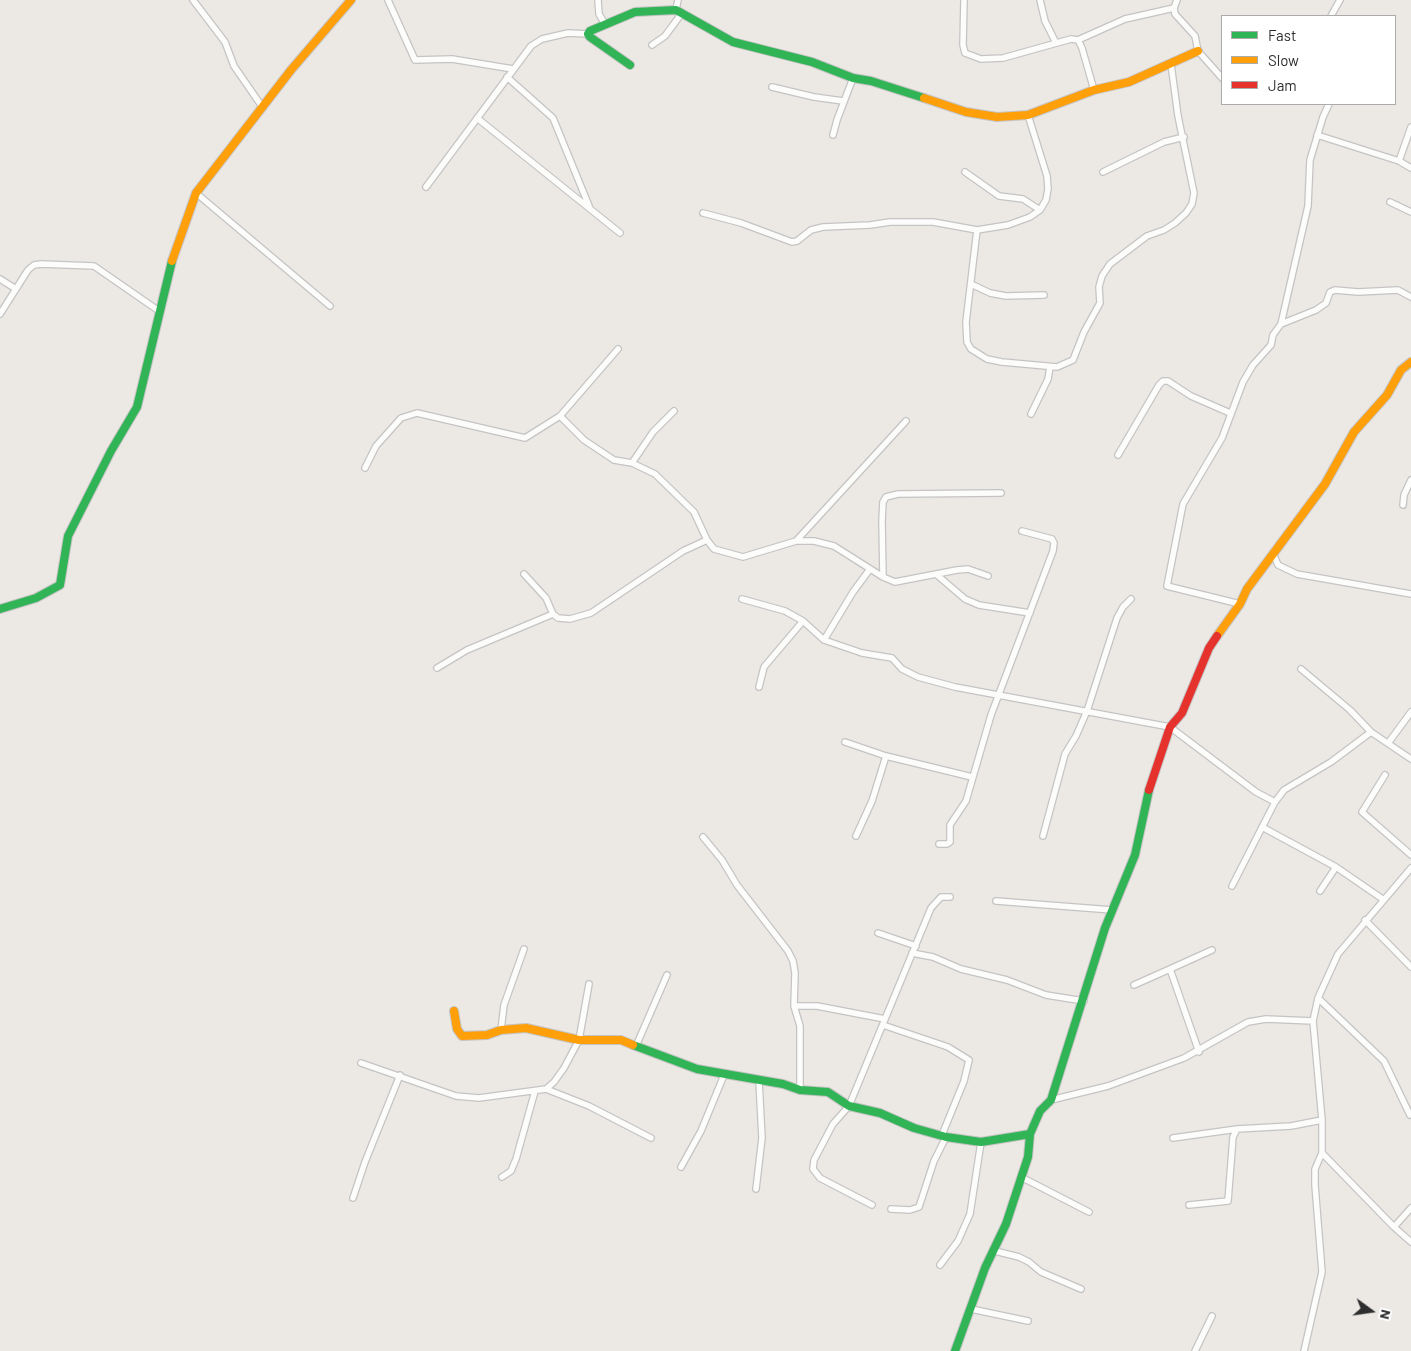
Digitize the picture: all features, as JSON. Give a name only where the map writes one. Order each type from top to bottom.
[{"type":"street","points":[[193,0],[225,42],[234,66],[263,108]]},
{"type":"street","points":[[0,609],[36,598],[60,585],[68,536],[110,452],[137,407],[168,273],[196,193],[291,70],[307,54],[351,0]]},
{"type":"street","points":[[388,0],[415,60],[452,60],[513,69]]},
{"type":"street","points":[[598,0],[599,14],[605,24]]},
{"type":"street","points":[[652,45],[665,36],[679,12],[678,0]]},
{"type":"street","points":[[964,0],[963,45],[965,53],[981,59],[1003,58],[1072,39],[1078,40],[1125,19],[1174,8]]},
{"type":"street","points":[[1040,0],[1045,21],[1056,43]]},
{"type":"street","points":[[1177,0],[1174,8],[1175,14],[1196,36],[1198,51],[1221,77]]},
{"type":"street","points":[[1332,15],[1340,0]]},
{"type":"street","points":[[588,34],[590,31],[635,12],[679,12],[733,42],[812,62],[853,78],[871,81],[966,112],[997,117],[1028,115],[1094,90],[1129,82],[1198,51]]},
{"type":"street","points":[[426,187],[531,46],[542,39],[568,33],[588,34],[630,65]]},
{"type":"street","points":[[1078,40],[1094,90]]},
{"type":"street","points":[[977,230],[966,322],[967,342],[971,349],[986,360],[1050,367],[1061,367],[1073,360],[1084,332],[1100,303],[1101,281],[1110,264],[1134,244],[1147,236],[1164,230],[1186,213],[1194,193],[1184,137],[1178,116],[1171,64]]},
{"type":"street","points":[[507,78],[553,118],[589,208]]},
{"type":"street","points":[[833,135],[843,101],[853,78]]},
{"type":"street","points":[[772,88],[814,98],[843,101]]},
{"type":"street","points":[[1240,604],[1167,586],[1183,504],[1222,438],[1230,413],[1252,365],[1271,345],[1273,335],[1281,324],[1308,206],[1310,160],[1329,105]]},
{"type":"street","points":[[703,213],[741,223],[792,242],[815,228],[890,222],[933,222],[977,230],[1008,225],[1030,217],[1040,210],[1046,200],[1048,189],[1047,176],[1028,115]]},
{"type":"street","points":[[477,118],[620,233]]},
{"type":"street","points":[[1399,161],[1411,127]]},
{"type":"street","points":[[1317,135],[1399,161],[1411,168]]},
{"type":"street","points":[[1102,172],[1164,142],[1184,137]]},
{"type":"street","points":[[965,172],[999,196],[1023,199],[1040,210]]},
{"type":"street","points":[[196,193],[330,306]]},
{"type":"street","points":[[1390,202],[1411,212]]},
{"type":"street","points":[[0,314],[16,288],[34,265],[87,264],[94,266],[159,311]]},
{"type":"street","points":[[0,279],[16,288]]},
{"type":"street","points":[[971,284],[990,293],[1006,296],[1044,295]]},
{"type":"street","points":[[1281,324],[1316,310],[1326,303],[1330,292],[1335,290],[1358,292],[1398,290],[1411,297]]},
{"type":"street","points":[[365,468],[376,446],[401,418],[417,413],[525,438],[560,416],[618,349]]},
{"type":"street","points":[[955,1351],[985,1268],[995,1251],[1028,1157],[1030,1134],[1040,1111],[1051,1100],[1112,910],[1135,855],[1150,784],[1170,727],[1182,713],[1209,648],[1240,604],[1247,589],[1325,484],[1354,432],[1386,395],[1401,370],[1411,362]]},
{"type":"street","points":[[1031,414],[1048,379],[1050,367]]},
{"type":"street","points":[[1118,455],[1163,381],[1168,381],[1191,396],[1230,413]]},
{"type":"street","points":[[632,463],[653,432],[674,411]]},
{"type":"street","points":[[560,416],[584,440],[614,460],[632,463],[651,471],[670,487],[694,512],[707,540],[714,549],[743,557],[796,541],[814,541],[834,546],[883,577],[895,582],[968,569],[988,576]]},
{"type":"street","points":[[796,541],[906,421]]},
{"type":"street","points":[[1402,505],[1404,495],[1411,480]]},
{"type":"street","points":[[883,577],[882,521],[883,502],[886,497],[898,494],[1001,493]]},
{"type":"street","points":[[939,844],[950,842],[950,825],[966,802],[991,715],[1000,696],[1054,543],[1045,537],[1022,531]]},
{"type":"street","points":[[524,574],[546,598],[553,614],[558,618],[570,619],[591,613],[682,551],[707,540]]},
{"type":"street","points":[[1273,553],[1278,565],[1297,574],[1411,594]]},
{"type":"street","points":[[824,640],[852,592],[870,569]]},
{"type":"street","points":[[937,575],[965,599],[979,605],[1030,613]]},
{"type":"street","points":[[742,599],[771,606],[803,621],[824,640],[862,653],[885,655],[892,658],[902,669],[918,677],[1000,696],[1170,727],[1256,792],[1275,802]]},
{"type":"street","points":[[1043,836],[1065,754],[1076,736],[1087,711],[1117,618],[1123,607],[1131,599]]},
{"type":"street","points":[[437,668],[467,650],[553,614]]},
{"type":"street","points":[[759,687],[764,667],[803,621]]},
{"type":"street","points":[[1302,669],[1350,710],[1371,732],[1389,742],[1411,759]]},
{"type":"street","points":[[1389,742],[1411,712]]},
{"type":"street","points":[[1232,886],[1275,802],[1284,790],[1332,762],[1371,732]]},
{"type":"street","points":[[844,742],[886,756],[972,777]]},
{"type":"street","points":[[856,836],[872,800],[886,756]]},
{"type":"street","points":[[1385,774],[1362,812],[1411,855]]},
{"type":"street","points":[[1262,827],[1336,867],[1384,900]]},
{"type":"street","points":[[703,837],[788,951],[795,973],[794,1006],[800,1026],[800,1090]]},
{"type":"street","points":[[1320,891],[1336,867]]},
{"type":"street","points":[[1304,1351],[1322,1272],[1315,1185],[1315,1169],[1322,1153],[1322,1120],[1313,1021],[1318,998],[1338,954],[1411,868]]},
{"type":"street","points":[[872,1205],[851,1192],[829,1184],[813,1169],[817,1153],[833,1124],[849,1106],[912,953],[937,900],[950,897]]},
{"type":"street","points":[[996,901],[1112,910]]},
{"type":"street","points":[[1365,920],[1411,967]]},
{"type":"street","points":[[878,933],[916,946]]},
{"type":"street","points":[[501,1030],[504,1005],[524,949]]},
{"type":"street","points":[[1134,985],[1212,950]]},
{"type":"street","points":[[912,953],[1007,980],[1046,995],[1084,1001]]},
{"type":"street","points":[[1170,969],[1198,1052]]},
{"type":"street","points":[[636,1046],[667,975]]},
{"type":"street","points":[[361,1063],[456,1096],[479,1098],[546,1089],[554,1082],[564,1068],[579,1040],[590,984]]},
{"type":"street","points":[[1318,998],[1384,1061],[1410,1115]]},
{"type":"street","points":[[794,1006],[817,1006],[884,1022],[948,1047],[969,1060],[964,1081],[919,1207],[910,1210],[890,1209]]},
{"type":"street","points":[[454,1011],[458,1029],[462,1036],[488,1035],[501,1030],[526,1028],[579,1040],[611,1039],[636,1046],[697,1069],[783,1084],[800,1090],[828,1092],[849,1106],[880,1113],[914,1128],[944,1136],[981,1142],[1030,1134]]},
{"type":"street","points":[[1051,1100],[1108,1086],[1198,1052],[1248,1022],[1266,1019],[1313,1021]]},
{"type":"street","points":[[353,1198],[365,1162],[400,1075]]},
{"type":"street","points":[[681,1167],[701,1131],[724,1075]]},
{"type":"street","points":[[756,1189],[762,1138],[759,1081]]},
{"type":"street","points":[[546,1089],[589,1106],[650,1138]]},
{"type":"street","points":[[502,1177],[510,1171],[516,1159],[535,1091]]},
{"type":"street","points":[[1174,1138],[1237,1129],[1291,1126],[1322,1120]]},
{"type":"street","points":[[1190,1205],[1228,1201],[1230,1197],[1233,1137],[1237,1129]]},
{"type":"street","points":[[940,1265],[958,1241],[970,1214],[981,1142]]},
{"type":"street","points":[[1322,1153],[1411,1242]]},
{"type":"street","points":[[1021,1177],[1090,1212]]},
{"type":"street","points":[[1394,1227],[1411,1208]]},
{"type":"street","points":[[995,1251],[1019,1257],[1030,1262],[1040,1272],[1081,1289]]},
{"type":"street","points":[[971,1309],[1028,1321]]},
{"type":"street","points":[[1195,1351],[1212,1316]]},
{"type":"traffic: fast","points":[[630,65],[590,37],[588,34],[590,31],[635,12],[676,10],[733,42],[812,62],[853,78],[871,81],[924,98]]},
{"type":"traffic: fast","points":[[0,609],[36,598],[60,585],[68,536],[111,451],[137,407],[172,261]]},
{"type":"traffic: fast","points":[[955,1351],[985,1268],[1006,1224],[1028,1157],[1030,1134],[1040,1111],[1051,1100],[1105,928],[1135,855],[1149,790]]},
{"type":"traffic: fast","points":[[633,1045],[697,1069],[783,1084],[800,1090],[828,1092],[849,1106],[880,1113],[914,1128],[946,1137],[981,1142],[1030,1134]]},
{"type":"traffic: slow","points":[[172,261],[196,193],[291,70],[351,0]]},
{"type":"traffic: slow","points":[[924,98],[966,112],[997,117],[1028,115],[1094,90],[1129,82],[1198,51]]},
{"type":"traffic: slow","points":[[1217,636],[1240,604],[1247,589],[1325,484],[1354,432],[1387,395],[1401,370],[1411,362]]},
{"type":"traffic: slow","points":[[454,1011],[457,1029],[462,1036],[487,1035],[501,1030],[526,1028],[579,1040],[621,1040],[633,1045]]},
{"type":"traffic: jam","points":[[1149,790],[1170,727],[1182,713],[1209,648],[1217,636]]}]
